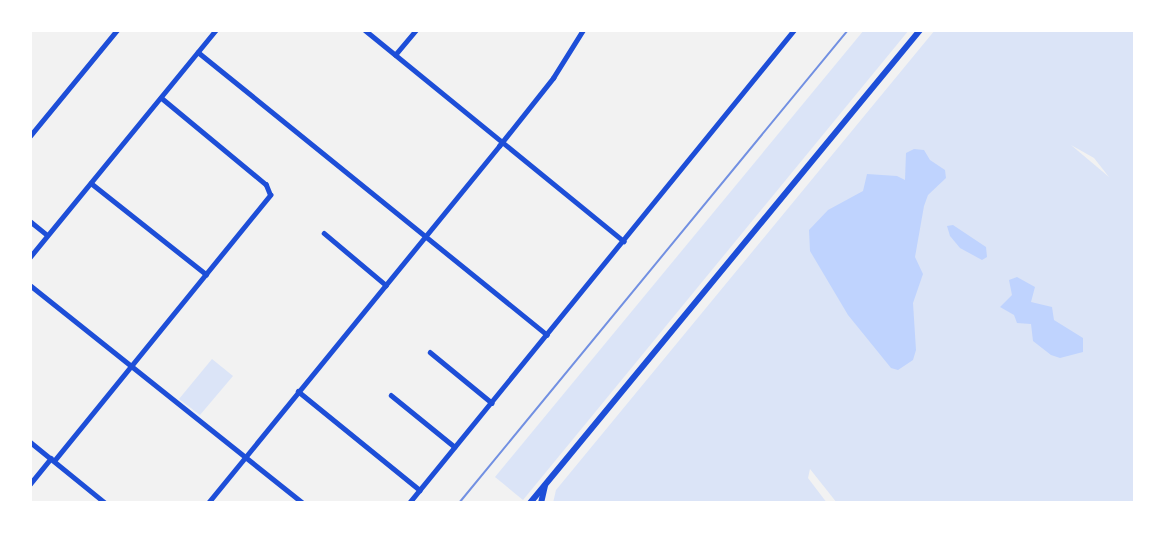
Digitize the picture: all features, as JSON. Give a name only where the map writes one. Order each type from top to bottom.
[{"type":"main road","points":[[530,503],[920,30]]},
{"type":"main road","points":[[541,503],[545,485]]},
{"type":"street","points":[[30,136],[117,30]]},
{"type":"street","points":[[30,257],[216,30]]},
{"type":"street","points":[[364,30],[624,241]]},
{"type":"street","points":[[395,55],[416,30]]},
{"type":"street","points":[[208,503],[502,142],[552,78],[583,30]]},
{"type":"street","points":[[410,503],[794,30]]},
{"type":"street","points":[[198,52],[547,335]]},
{"type":"street","points":[[30,484],[268,200],[270,192],[160,98]]},
{"type":"street","points":[[91,183],[206,274]]},
{"type":"street","points":[[30,221],[47,235]]},
{"type":"street","points":[[324,233],[386,285]]},
{"type":"street","points":[[30,285],[303,503]]},
{"type":"street","points":[[430,352],[492,403]]},
{"type":"street","points":[[298,391],[420,490]]},
{"type":"street","points":[[391,395],[455,447]]},
{"type":"street","points":[[30,442],[105,503]]},
{"type":"shaded area","points":[[864,30],[909,30],[523,500],[495,477]]},
{"type":"shaded area","points":[[935,30],[1135,30],[1135,503],[837,503],[810,469],[808,478],[827,503],[553,503],[556,490]],"holes":[[[1071,145],[1094,158],[1109,177]]]},
{"type":"shaded area","points":[[212,359],[233,376],[200,415],[179,399]]},
{"type":"water","points":[[914,149],[924,150],[930,160],[945,170],[946,178],[928,195],[924,206],[915,257],[923,274],[913,303],[916,350],[913,360],[898,370],[891,368],[848,315],[810,251],[809,230],[828,210],[863,191],[867,174],[897,176],[905,180],[906,153]]},
{"type":"water","points":[[953,225],[986,247],[987,257],[982,260],[960,248],[950,236],[947,226]]},
{"type":"water","points":[[1017,277],[1035,287],[1031,302],[1052,307],[1054,320],[1083,338],[1083,352],[1060,358],[1051,355],[1033,341],[1031,324],[1017,323],[1014,315],[1000,307],[1012,295],[1009,280]]},
{"type":"railway","points":[[459,503],[848,30]]}]
